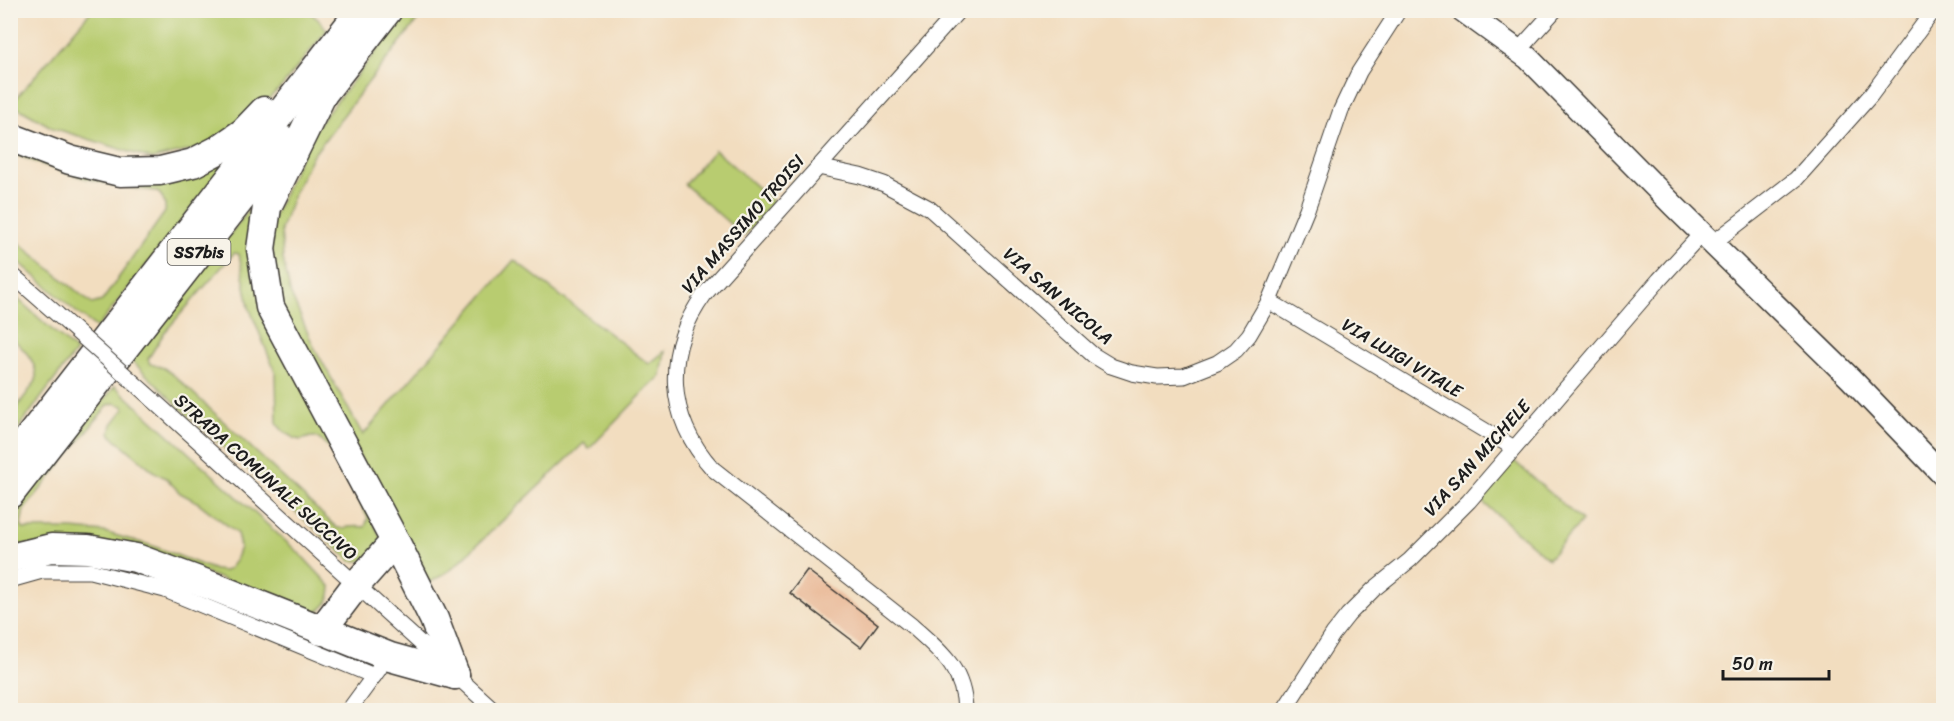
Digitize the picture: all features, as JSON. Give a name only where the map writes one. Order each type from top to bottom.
[{"type":"highway","name":"SS7bis","points":[[10,462],[361,10]]},
{"type":"highway","name":"SS7bis","points":[[10,494],[388,10]]},
{"type":"highway","points":[[10,137],[70,160],[120,172],[160,171],[193,163],[218,150],[244,132],[299,74],[327,53]]},
{"type":"highway","points":[[10,558],[51,548],[88,549],[136,558],[212,586],[321,631],[382,667],[454,675],[434,619],[396,541],[270,307],[261,249],[267,207],[322,95]]},
{"type":"highway","points":[[321,631],[356,585],[396,541]]},
{"type":"main road","points":[[1462,10],[1528,58],[1851,379],[1944,476]]},
{"type":"street","name":"VIA MASSIMO TROISI","points":[[959,10],[718,279],[692,312],[683,332],[675,373],[681,416],[699,453],[713,469],[912,626],[943,654],[957,674],[963,691],[965,711]]},
{"type":"street","name":"VIA SAN NICOLA","points":[[818,167],[884,184],[929,208],[1093,355],[1111,366],[1132,373],[1157,377],[1184,376],[1217,363],[1236,350],[1249,335],[1269,302],[1307,209],[1341,110],[1359,72],[1399,10]]},
{"type":"street","points":[[1518,51],[1555,10]]},
{"type":"street","name":"VIA SAN MICHELE","points":[[1284,711],[1333,634],[1348,615],[1374,589],[1410,560],[1469,501],[1659,280],[1708,238],[1796,179],[1871,95],[1934,10]]},
{"type":"street","name":"STRADA COMUNALE SUCCIVO","points":[[10,273],[152,399],[494,711]]},
{"type":"street","name":"VIA LUIGI VITALE","points":[[1269,302],[1514,448]]},
{"type":"street","points":[[10,580],[42,571],[90,572],[165,590],[382,667],[350,711]]},
{"type":"green space","points":[[91,11],[308,11],[327,30],[283,85],[234,132],[213,145],[152,159],[53,128],[11,104]]},
{"type":"green space","points":[[408,11],[425,11],[311,158],[295,191],[281,229],[283,259],[290,292],[313,345],[363,435],[514,260],[649,364],[665,351],[661,376],[589,449],[584,443],[452,569],[428,584],[283,315],[268,229],[310,135]]},
{"type":"green space","points":[[11,146],[59,165],[219,165],[221,170],[97,328],[11,255],[11,236],[92,304],[102,301],[165,212],[164,200],[156,191],[100,182],[47,166],[11,153]]},
{"type":"green space","points":[[715,150],[773,201],[744,236],[684,184]]},
{"type":"green space","points":[[249,210],[252,211],[249,229],[252,273],[382,540],[364,561],[351,561],[196,423],[131,360]],"holes":[[[234,253],[239,254],[249,307],[276,374],[277,424],[296,439],[316,437],[328,446],[368,518],[365,527],[337,528],[176,377],[164,368],[150,364],[148,359],[164,333]]]},
{"type":"green space","points":[[11,293],[76,351],[11,438],[11,415],[36,381],[36,374],[32,361],[11,337]]},
{"type":"green space","points":[[115,386],[302,556],[331,587],[330,596],[325,606],[314,613],[146,551],[11,544],[11,515]],"holes":[[[114,403],[123,406],[124,409],[112,424],[110,433],[113,437],[156,473],[166,478],[180,493],[197,502],[237,533],[240,547],[229,569],[215,570],[153,546],[104,532],[72,529],[23,529],[21,524],[24,510],[108,405]]]},
{"type":"green space","points":[[1513,460],[1582,521],[1548,559],[1479,499]]},
{"type":"building","points":[[807,570],[878,624],[861,647],[790,593]]}]
